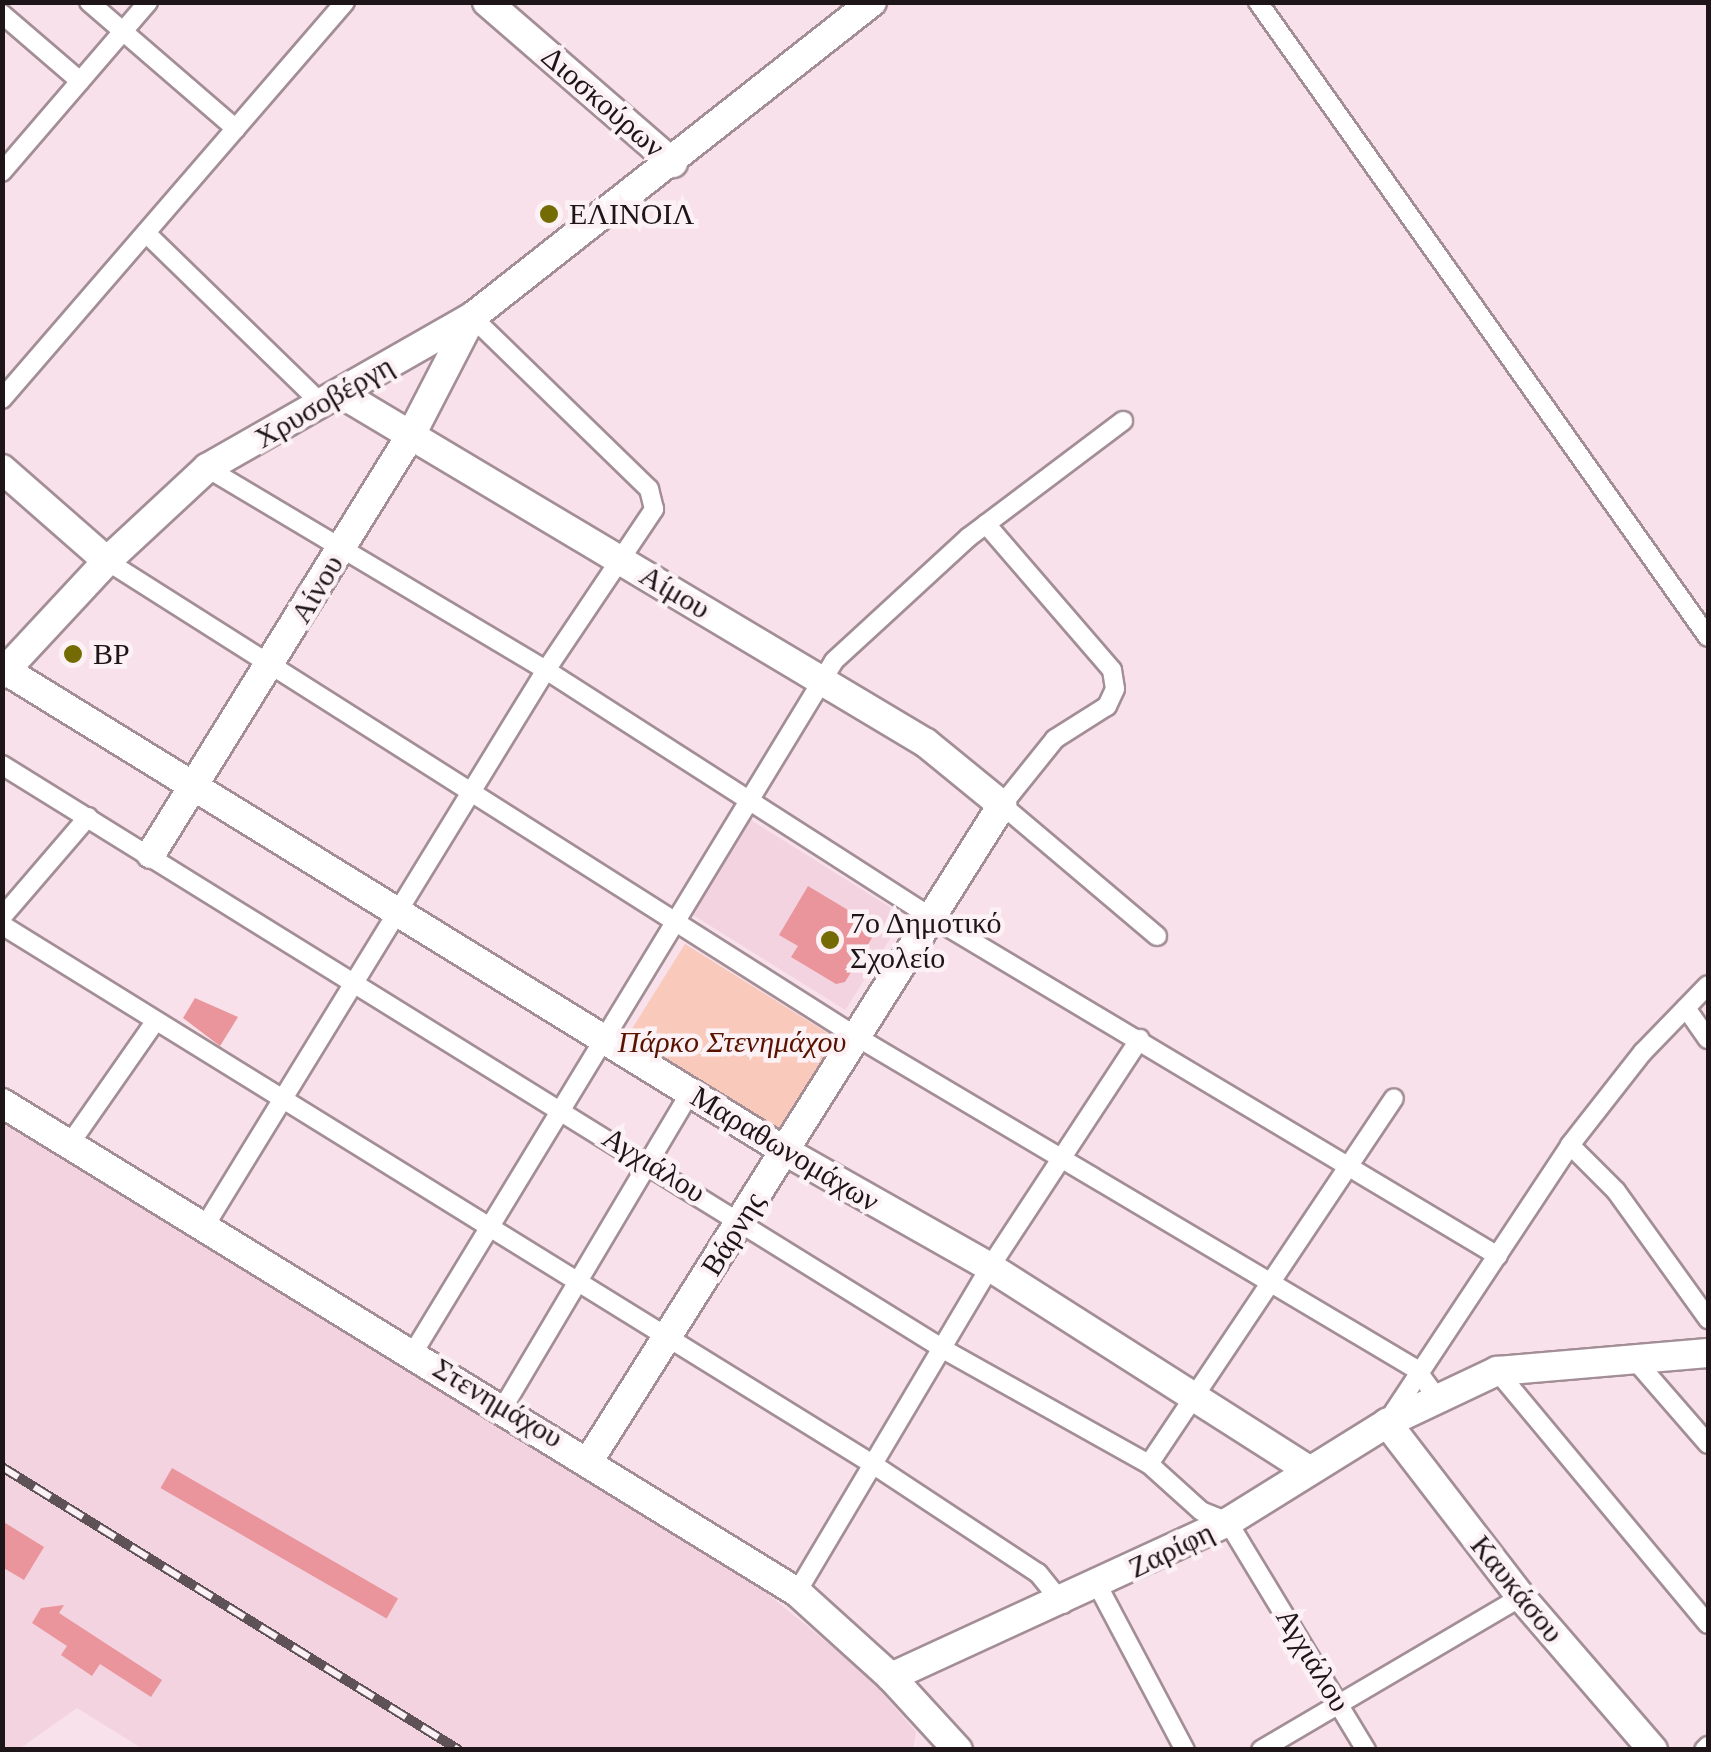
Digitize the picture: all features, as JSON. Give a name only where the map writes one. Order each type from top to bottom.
[{"type":"street","points":[[89,2],[236,129]]},
{"type":"street","points":[[2,172],[148,2]]},
{"type":"street","points":[[2,399],[346,2]]},
{"type":"street","name":"Διοσκούρων","points":[[487,2],[674,163]]},
{"type":"street","name":"Χρυσοβέργη","points":[[4,672],[106,561],[207,468],[472,317],[674,163],[872,2]]},
{"type":"street","points":[[1258,2],[1708,637]]},
{"type":"street","points":[[2,14],[80,81]]},
{"type":"street","points":[[146,233],[331,398]]},
{"type":"street","points":[[203,1229],[546,670],[652,514],[652,493],[472,317]]},
{"type":"street","name":"Αίνου","points":[[151,854],[410,437],[472,317]]},
{"type":"street","name":"Αίμου","points":[[331,398],[410,437],[822,679],[926,743],[1002,805]]},
{"type":"street","points":[[412,1352],[607,1043],[834,661],[986,524],[1122,421]]},
{"type":"street","points":[[207,468],[546,670],[928,916],[1498,1256]]},
{"type":"street","points":[[2,470],[106,561],[474,790],[857,1037],[1416,1369],[1436,1396]]},
{"type":"street","points":[[986,524],[1112,670],[1115,689],[1107,706],[1055,739],[1002,805],[1158,936]]},
{"type":"street","name":"Μαραθωνομάχων","points":[[4,672],[196,783],[785,1151],[990,1268],[1309,1470]]},
{"type":"street","name":"Αγχιάλου","points":[[2,765],[650,1162],[943,1349],[1149,1464],[1201,1512],[1228,1522],[1366,1750]]},
{"type":"street","name":"Βάρνης","points":[[590,1458],[857,1037],[928,916],[1002,805]]},
{"type":"street","points":[[2,917],[88,818]]},
{"type":"street","points":[[2,925],[154,1022],[670,1335],[874,1465],[1038,1574],[1062,1604]]},
{"type":"street","points":[[1386,1423],[1416,1369],[1498,1256],[1570,1146],[1708,984]]},
{"type":"street","points":[[1686,1008],[1708,1039]]},
{"type":"street","points":[[69,1146],[154,1022]]},
{"type":"street","points":[[797,1592],[990,1268],[1140,1040]]},
{"type":"street","points":[[504,1406],[690,1093]]},
{"type":"street","points":[[1149,1464],[1394,1098]]},
{"type":"street","name":"Στενημάχου","points":[[2,1103],[203,1229],[590,1458],[797,1592],[891,1677],[958,1750]]},
{"type":"street","points":[[1570,1146],[1616,1191],[1708,1320]]},
{"type":"street","name":"Ζαρίφη","points":[[891,1677],[1062,1604],[1228,1522],[1386,1423],[1436,1396],[1497,1371],[1708,1353]]},
{"type":"street","points":[[1635,1360],[1708,1444]]},
{"type":"street","points":[[1497,1371],[1708,1624]]},
{"type":"street","name":"Καυκάσου","points":[[1386,1423],[1521,1598],[1653,1750]]},
{"type":"street","points":[[1098,1586],[1185,1750]]},
{"type":"street","points":[[1261,1750],[1521,1598]]},
{"type":"shaded area","points":[[749,819],[904,916],[845,1010],[690,913]]},
{"type":"shaded area","points":[[2,1119],[752,1581],[868,1676],[916,1732],[913,1749],[143,1749],[77,1708],[19,1749],[3,1749]]},
{"type":"green space","name":"Πάρκο Στενημάχου","points":[[685,944],[841,1042],[780,1140],[624,1042]]},
{"type":"building","name":"7ο Δημοτικό Σχολείο","points":[[808,886],[878,928],[845,982],[836,984],[791,957],[798,946],[779,935]]},
{"type":"building","points":[[195,998],[238,1017],[220,1046],[183,1018]]},
{"type":"building","points":[[172,1468],[398,1598],[387,1618],[160,1488]]},
{"type":"building","points":[[2,1521],[44,1547],[24,1580],[2,1567]]},
{"type":"building","points":[[64,1605],[59,1613],[162,1680],[151,1697],[100,1664],[92,1676],[61,1655],[67,1646],[32,1623],[41,1608]]},
{"type":"railway","points":[[2,1467],[459,1750]]},
{"type":"place","name":"ΕΛΙΝΟΙΛ","points":[[549,214]]},
{"type":"place","name":"BP","points":[[73,654]]},
{"type":"place","name":"7ο Δημοτικό Σχολείο","points":[[830,940]]}]
